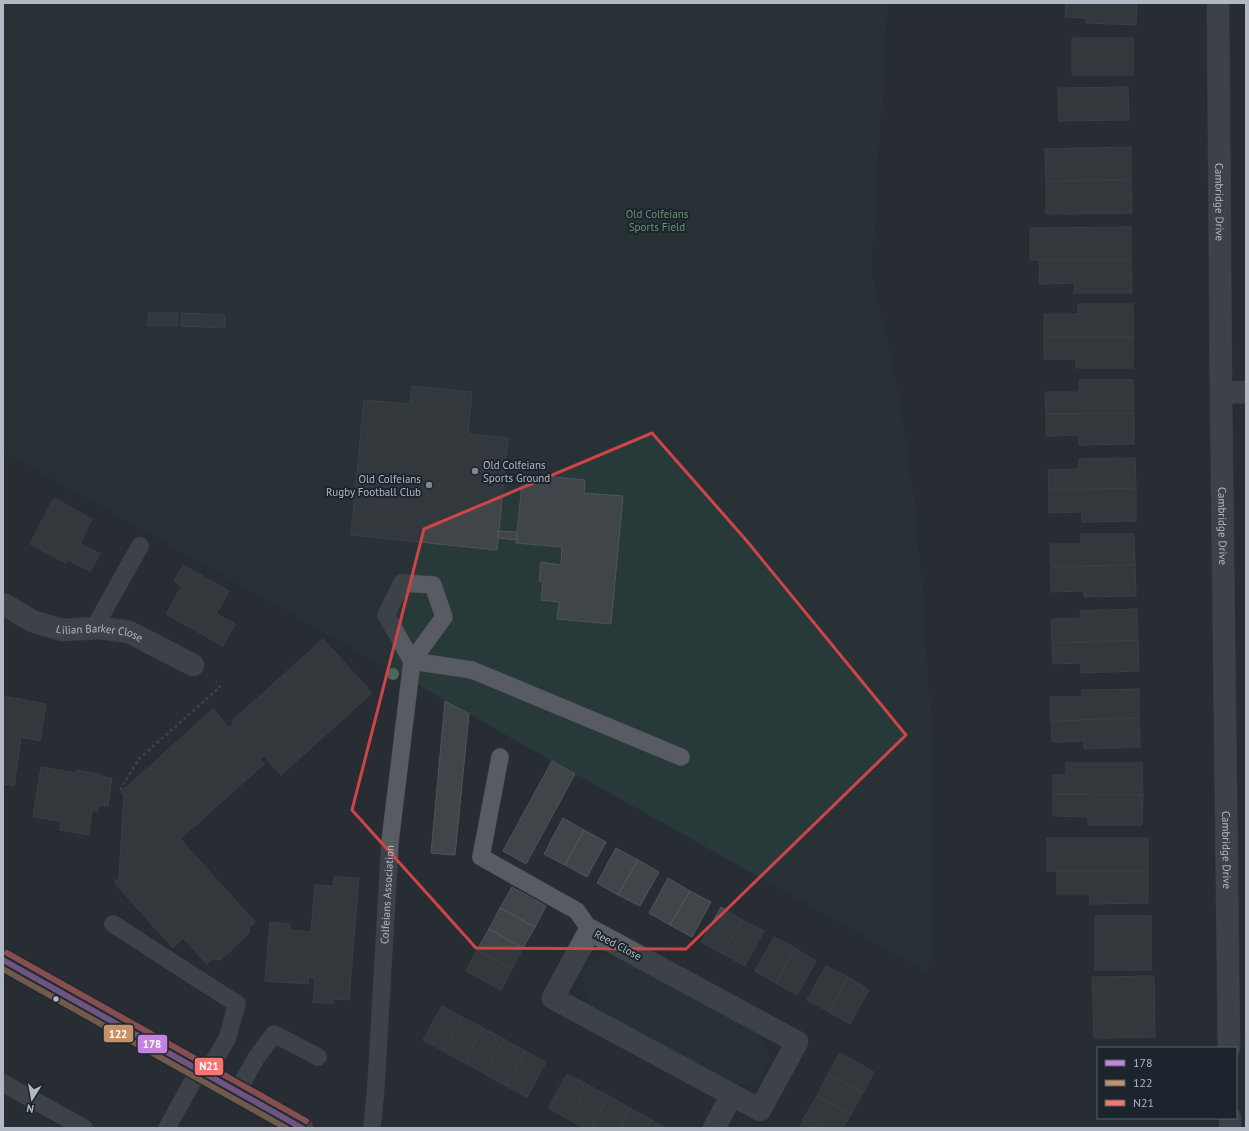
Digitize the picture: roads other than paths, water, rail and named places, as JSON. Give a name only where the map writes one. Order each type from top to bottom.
[{"type":"highway","points":[[3,960],[302,1128]]},
{"type":"street","name":"Cambridge Drive","points":[[1218,3],[1229,1047]]},
{"type":"street","points":[[1221,393],[1246,392]]},
{"type":"street","name":"Lilian Barker Close","points":[[3,604],[32,621],[62,630],[101,628],[129,632],[193,666]]},
{"type":"street","name":"Reed Close","points":[[590,930],[797,1042],[760,1110],[732,1095],[553,998],[590,930]]},
{"type":"street","points":[[714,1128],[732,1095]]},
{"type":"lane","points":[[94,628],[140,546]]},
{"type":"lane","name":"Colfeians Association","points":[[372,1128],[376,1086],[390,842],[412,662],[472,670],[681,757]]},
{"type":"lane","points":[[500,757],[481,858],[576,911],[590,930]]},
{"type":"lane","points":[[113,924],[237,1004],[227,1039],[202,1072],[167,1128]]},
{"type":"lane","points":[[237,1092],[256,1058],[274,1034],[318,1057]]},
{"type":"lane","points":[[3,1083],[84,1128]]},
{"type":"place","name":"Old Colfeians Sports Ground","points":[[475,471]]},
{"type":"place","name":"Old Colfeians Rugby Football Club","points":[[429,485]]},
{"type":"park label","name":"Old Colfeians Sports Field","points":[[657,220]]}]
